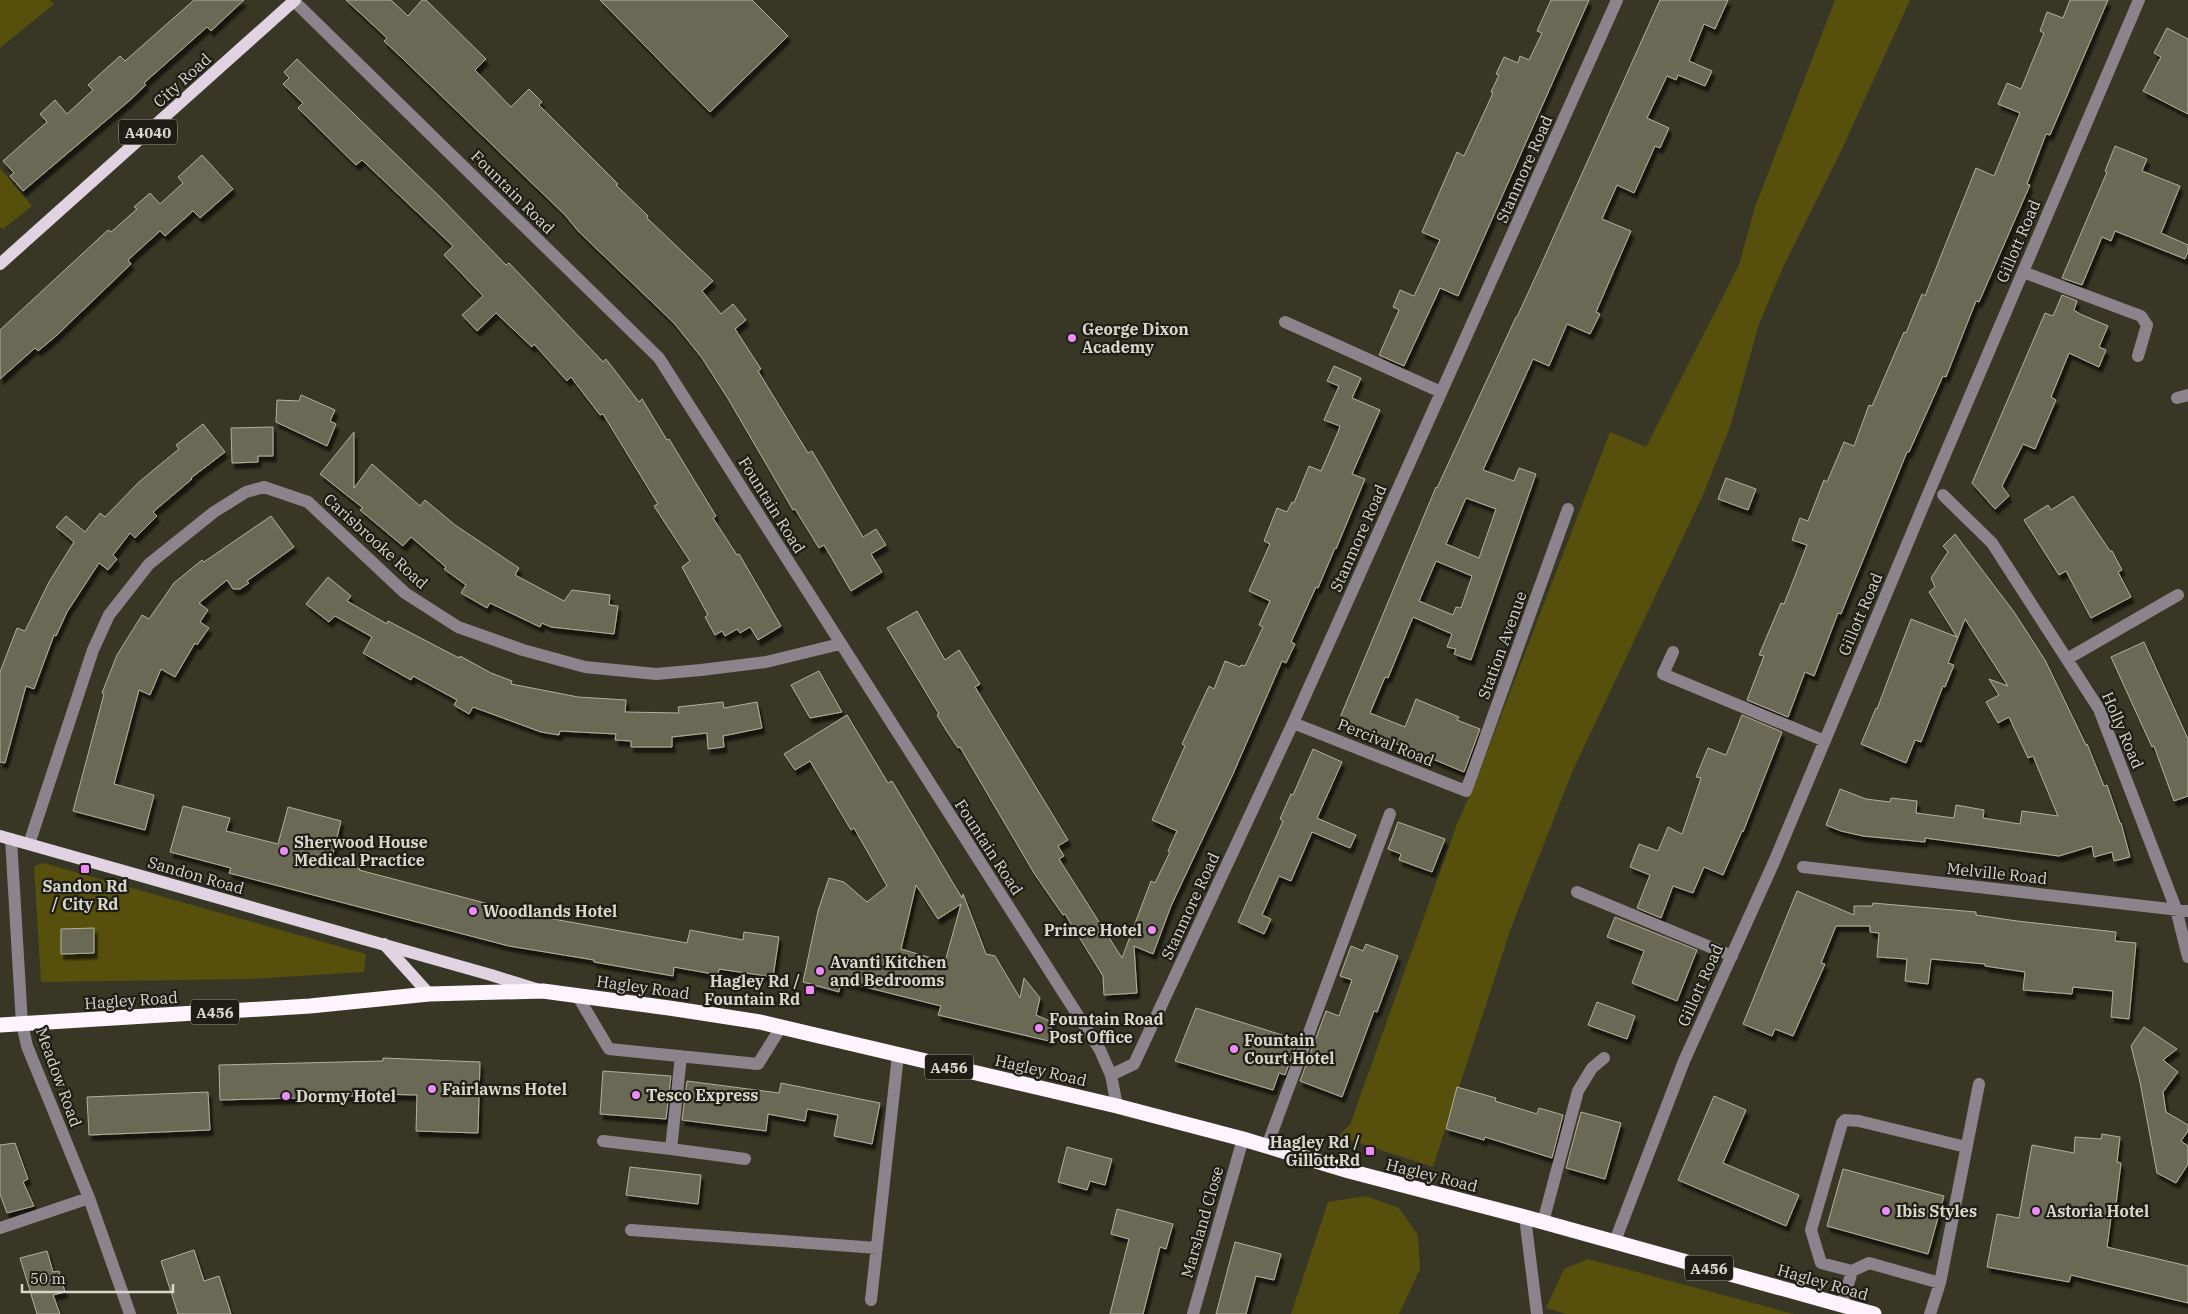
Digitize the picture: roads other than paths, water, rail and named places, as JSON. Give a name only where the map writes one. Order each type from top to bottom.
[{"type":"highway","name":"Hagley Road","points":[[0,1025],[310,1006],[429,994],[543,991],[576,995],[781,1027],[1117,1106],[1267,1146],[1349,1171],[1615,1241],[1874,1314]]},
{"type":"main road","name":"City Road","points":[[0,264],[294,0]]},
{"type":"main road","name":"Sandon Road","points":[[6,838],[384,944],[543,991]]},
{"type":"main road","points":[[384,944],[429,994]]},
{"type":"street","name":"Fountain Road","points":[[294,0],[659,358],[1100,1050],[1111,1075],[1117,1106]]},
{"type":"street","name":"Stanmore Road","points":[[1111,1075],[1134,1064],[1293,723],[1618,0]]},
{"type":"street","name":"Gillott Road","points":[[1615,1241],[1684,1061],[1774,862],[2139,0]]},
{"type":"street","points":[[2023,272],[2141,316],[2147,325],[2138,356]]},
{"type":"street","points":[[1285,322],[1442,392]]},
{"type":"street","name":"Carisbrooke Road","points":[[30,844],[93,650],[109,615],[149,564],[214,512],[246,492],[264,487],[308,502],[405,593],[458,626],[522,650],[585,668],[656,674],[701,670],[766,662],[840,644]]},
{"type":"street","name":"Holly Road","points":[[1943,495],[1992,543],[2100,709],[2182,910],[2188,957]]},
{"type":"street","name":"Station Avenue","points":[[1466,792],[1568,509]]},
{"type":"street","points":[[2068,659],[2178,595]]},
{"type":"street","points":[[1673,652],[1663,674],[1825,741]]},
{"type":"street","name":"Percival Road","points":[[1293,723],[1466,792]]},
{"type":"street","points":[[1267,1146],[1390,814]]},
{"type":"street","name":"Meadow Road","points":[[6,838],[22,1024],[27,1046],[88,1198],[130,1314]]},
{"type":"street","name":"Melville Road","points":[[1803,867],[2182,910]]},
{"type":"street","points":[[1577,892],[1732,956]]},
{"type":"street","points":[[576,995],[609,1049],[758,1064],[781,1027]]},
{"type":"street","points":[[671,1149],[681,1056]]},
{"type":"street","points":[[871,1300],[898,1056]]},
{"type":"street","points":[[1543,1222],[1578,1091],[1592,1068],[1604,1058]]},
{"type":"street","points":[[1930,1314],[1940,1283],[1979,1084]]},
{"type":"street","points":[[1940,1283],[1869,1263],[1852,1271],[1821,1263],[1811,1235],[1842,1123],[1845,1120],[1851,1119],[1966,1148]]},
{"type":"street","name":"Marsland Close","points":[[1193,1314],[1243,1140]]},
{"type":"street","points":[[603,1141],[745,1159]]},
{"type":"street","points":[[0,1228],[88,1198]]},
{"type":"street","points":[[1525,1217],[1537,1314]]},
{"type":"street","points":[[631,1230],[877,1248]]},
{"type":"street","points":[[1842,1305],[1852,1271]]},
{"type":"place","name":"George Dixon Academy","points":[[1072,338]]},
{"type":"place","name":"Sherwood House Medical Practice","points":[[284,851]]},
{"type":"place","name":"Sandon Rd / City Rd","points":[[85,869]]},
{"type":"place","name":"Woodlands Hotel","points":[[473,911]]},
{"type":"place","name":"Prince Hotel","points":[[1152,930]]},
{"type":"place","name":"Avanti Kitchen and Bedrooms","points":[[820,971]]},
{"type":"place","name":"Hagley Rd / Fountain Rd","points":[[810,990]]},
{"type":"place","name":"Fountain Road Post Office","points":[[1039,1028]]},
{"type":"place","name":"Fountain Court Hotel","points":[[1234,1049]]},
{"type":"place","name":"Fairlawns Hotel","points":[[432,1089]]},
{"type":"place","name":"Tesco Express","points":[[636,1095]]},
{"type":"place","name":"Dormy Hotel","points":[[286,1096]]},
{"type":"place","name":"Hagley Rd / Gillott Rd","points":[[1370,1151]]},
{"type":"place","name":"Ibis Styles","points":[[1886,1211]]},
{"type":"place","name":"Astoria Hotel","points":[[2036,1211]]}]
